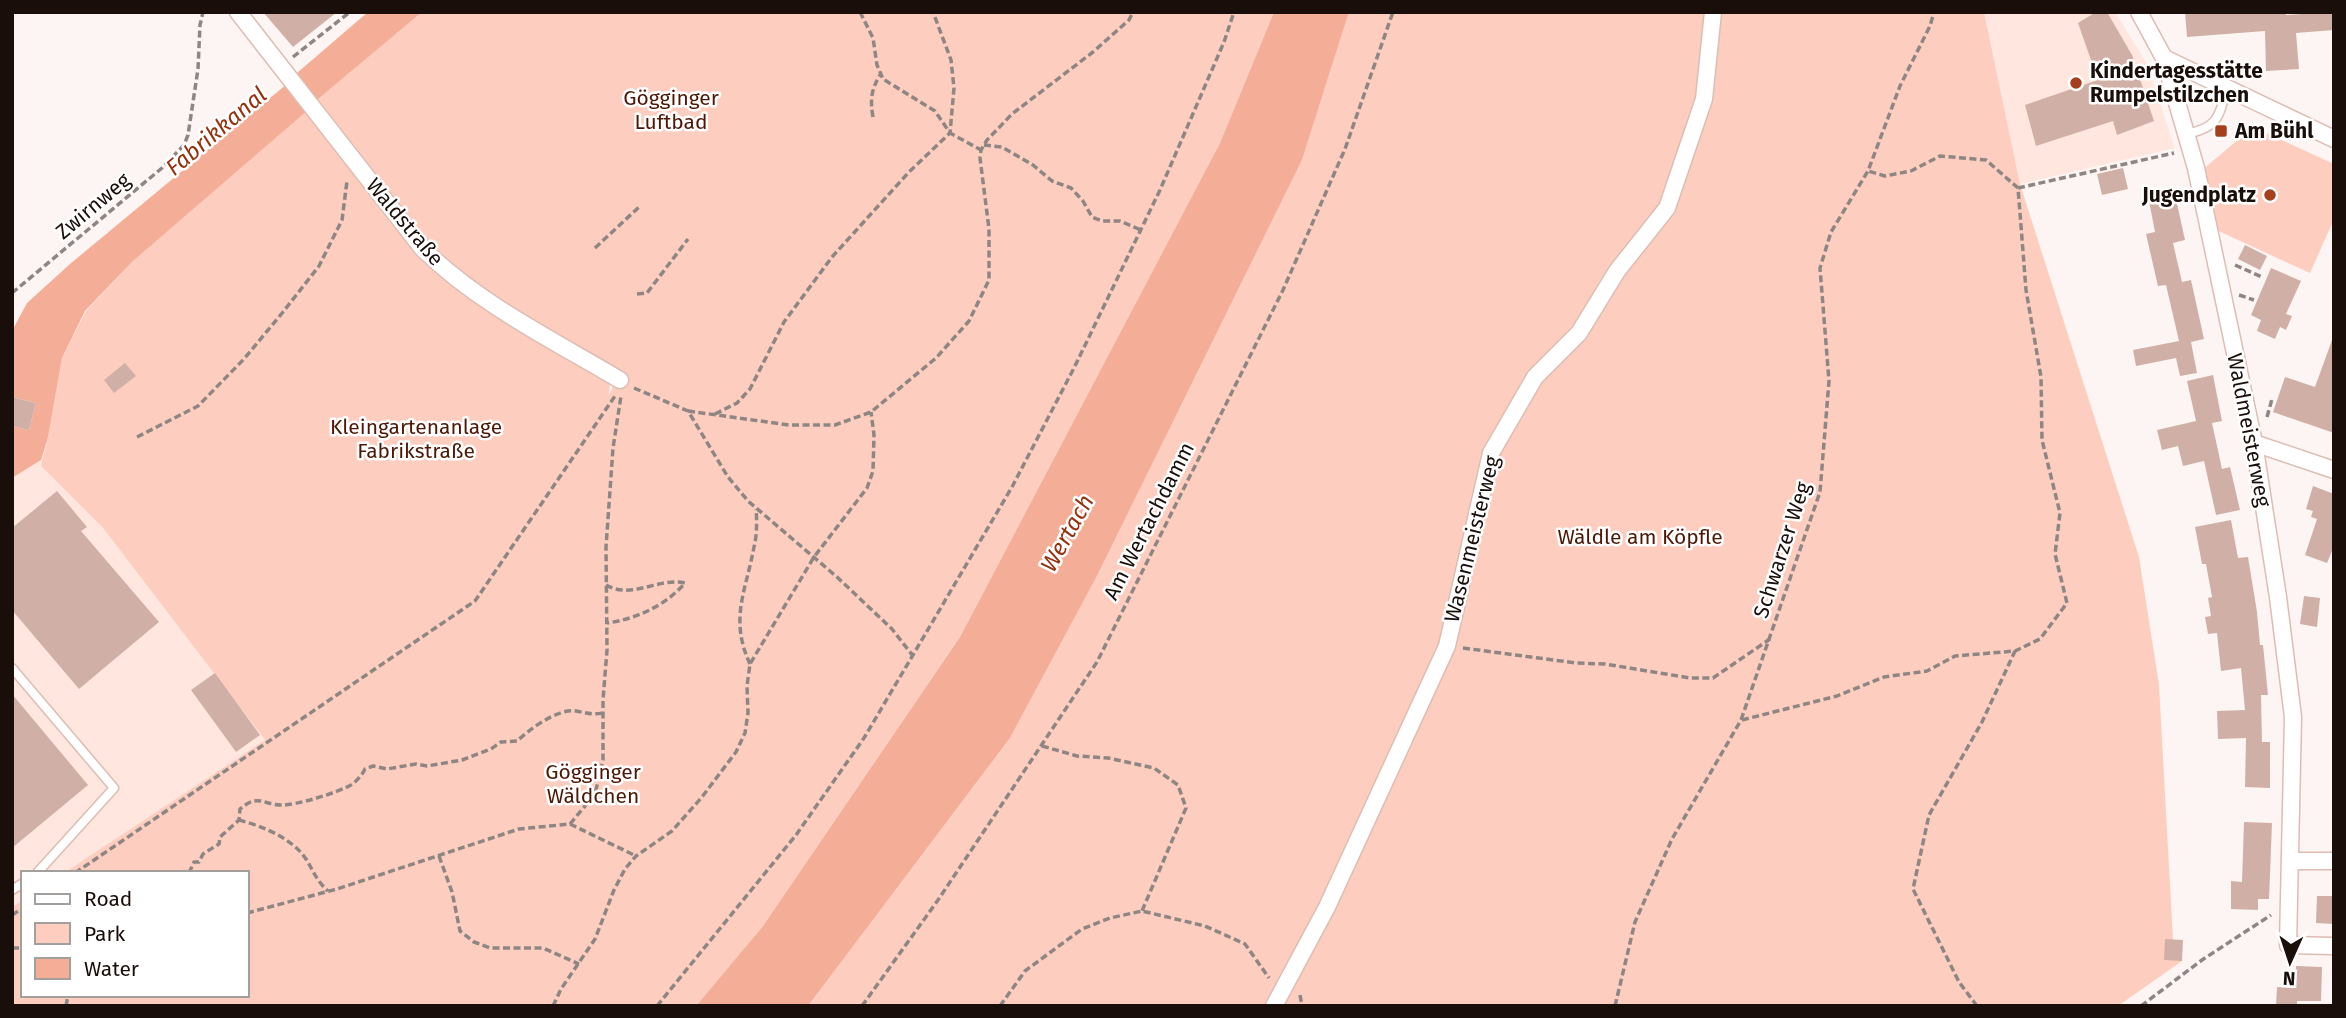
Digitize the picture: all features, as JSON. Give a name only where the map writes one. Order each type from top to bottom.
[{"type":"street","name":"Waldstraße","points":[[238,12],[423,249],[445,270],[486,300],[620,380]]},
{"type":"street","name":"Wasenmeisterweg","points":[[1277,1000],[1349,861],[1447,646],[1490,453],[1535,377],[1578,333],[1617,271],[1667,208],[1704,99],[1713,12]]},
{"type":"street","name":"Waldmeisterweg","points":[[2139,12],[2164,58],[2188,142],[2254,443],[2293,717],[2288,945],[2334,946]]},
{"type":"street","points":[[2164,58],[2334,139]]},
{"type":"street","points":[[2254,443],[2334,470]]},
{"type":"street","points":[[2291,861],[2334,861]]},
{"type":"lane","points":[[2188,142],[2219,118],[2227,90]]},
{"type":"lane","points":[[12,668],[114,788],[39,871]]},
{"type":"path","name":"Zwirnweg","points":[[12,293],[162,168],[184,145],[188,135],[198,69],[203,12]]},
{"type":"path","points":[[284,71],[350,12]]},
{"type":"path","points":[[860,12],[873,38],[880,75],[935,111],[950,133],[983,147],[1002,147],[1033,165],[1052,181],[1071,188],[1092,216],[1102,221],[1120,221],[1141,230]]},
{"type":"path","points":[[714,415],[737,403],[750,389],[784,322],[832,257],[909,172],[950,133],[954,88],[951,60],[933,12]]},
{"type":"path","points":[[620,380],[688,411],[789,425],[835,425],[871,412],[936,358],[970,321],[989,280],[989,229],[980,158],[983,147],[1012,114],[1093,52],[1129,20],[1133,12]]},
{"type":"path","points":[[657,1006],[796,835],[864,738],[1012,487],[1141,230],[1224,41],[1234,12]]},
{"type":"path","name":"Am Wertachdamm","points":[[862,1006],[938,900],[1097,662],[1283,290],[1345,149],[1393,12]]},
{"type":"path","name":"Schwarzer Weg","points":[[1615,1006],[1635,922],[1672,839],[1741,720],[1820,492],[1829,381],[1820,268],[1831,232],[1868,171],[1900,86],[1930,26],[1934,12]]},
{"type":"path","points":[[873,117],[870,99],[873,86],[880,75]]},
{"type":"path","points":[[2018,188],[2188,142]]},
{"type":"path","points":[[137,438],[198,405],[244,359],[319,266],[342,220],[351,155]]},
{"type":"path","points":[[1741,720],[1837,696],[1884,677],[1927,671],[1955,656],[2015,651],[2040,639],[2067,603],[2055,554],[2060,513],[2042,440],[2041,377],[2026,290],[2018,188],[1986,160],[1940,156],[1911,171],[1885,176],[1868,171]]},
{"type":"path","points":[[595,248],[639,207]]},
{"type":"path","points":[[637,294],[647,293],[688,239]]},
{"type":"path","points":[[2215,257],[2262,276]]},
{"type":"path","points":[[570,824],[595,794],[603,760],[606,547],[613,449],[622,400],[620,380]]},
{"type":"path","points":[[78,871],[475,601],[614,399],[620,380]]},
{"type":"path","points":[[688,411],[728,477],[756,509],[814,557],[891,629],[913,656]]},
{"type":"path","points":[[553,1006],[561,989],[596,939],[619,880],[636,856],[672,831],[736,752],[745,733],[750,664],[814,557],[867,488],[873,471],[874,435],[871,412]]},
{"type":"path","points":[[750,664],[741,632],[740,603],[754,548],[756,509]]},
{"type":"path","points":[[606,585],[625,592],[661,583],[685,583],[679,591],[645,613],[627,620],[607,623]]},
{"type":"path","points":[[1447,646],[1576,663],[1605,664],[1690,678],[1713,678],[1770,639]]},
{"type":"path","points":[[1977,1006],[1959,982],[1913,889],[1929,815],[1982,722],[2015,651]]},
{"type":"path","points":[[190,871],[203,853],[219,844],[220,836],[239,820],[240,809],[247,803],[264,800],[283,806],[304,803],[350,785],[365,769],[373,766],[387,769],[462,760],[491,749],[501,742],[517,741],[529,730],[550,718],[574,710],[590,716],[603,713]]},
{"type":"path","points":[[1042,746],[1077,757],[1108,758],[1154,768],[1178,785],[1186,808],[1142,911]]},
{"type":"path","points":[[239,820],[257,824],[282,837],[304,857],[316,880],[328,891]]},
{"type":"path","points":[[248,913],[328,891],[519,830],[570,824],[636,856]]},
{"type":"path","points":[[439,856],[452,892],[460,931],[474,942],[490,948],[543,948],[579,964]]},
{"type":"path","points":[[2141,1006],[2202,960],[2289,903]]},
{"type":"path","points":[[1000,1006],[1025,971],[1082,929],[1110,918],[1142,911],[1205,926],[1245,944],[1261,964],[1277,1000]]},
{"type":"shaded area","name":"Kindertagesstätte Rumpelstilzchen","points":[[1984,12],[2115,12],[2147,64],[2175,148],[2020,184]]},
{"type":"shaded area","points":[[12,429],[48,437],[41,466],[103,528],[265,740],[67,871],[21,871],[21,901],[12,907]]},
{"type":"green space","name":"Gögginger Wäldchen","points":[[422,12],[1274,12],[1220,143],[960,637],[763,926],[696,1006],[12,1006],[12,907],[21,901],[21,997],[248,997],[248,871],[67,871],[265,740],[103,528],[41,466],[62,358],[86,311],[132,262],[307,111],[419,251],[603,377],[610,385],[609,395],[620,370],[618,373],[446,268],[423,249],[317,100]]},
{"type":"green space","name":"Wäldle am Köpfle","points":[[1349,12],[1984,12],[2020,184],[2139,557],[2159,685],[2173,939],[2182,961],[2118,1006],[808,1006],[1010,738],[1097,576],[1302,160]]},
{"type":"green space","name":"Jugendplatz","points":[[2253,127],[2334,164],[2334,219],[2310,273],[2212,228],[2201,171]]},
{"type":"water","points":[[368,12],[422,12],[317,100],[297,73]]},
{"type":"water","name":"Wertach","points":[[1274,12],[1349,12],[1302,160],[1097,576],[1010,738],[808,1006],[696,1006],[763,926],[960,637],[1220,143]]},
{"type":"water","points":[[287,84],[307,111],[132,262],[85,311],[62,358],[48,437],[41,460],[12,478],[12,426],[29,430],[36,403],[12,397],[12,331],[27,303],[70,264]]},
{"type":"building","points":[[263,12],[337,12],[293,47]]},
{"type":"building","points":[[2096,12],[2107,12],[2132,55],[2154,121],[2117,135],[2113,121],[2036,146],[2025,105],[2098,80],[2078,23]]},
{"type":"building","points":[[2185,12],[2286,12],[2286,15],[2334,12],[2334,30],[2296,33],[2299,69],[2266,71],[2265,31],[2187,37]]},
{"type":"building","points":[[2123,168],[2128,189],[2102,195],[2097,174]]},
{"type":"building","points":[[2174,190],[2185,240],[2173,243],[2182,282],[2191,280],[2204,339],[2191,342],[2197,373],[2180,376],[2176,358],[2136,366],[2133,350],[2179,341],[2166,285],[2158,286],[2146,234],[2155,232],[2148,196]]},
{"type":"building","points":[[2245,245],[2267,256],[2260,270],[2238,259]]},
{"type":"building","points":[[2271,268],[2301,281],[2286,314],[2292,316],[2286,330],[2280,327],[2275,339],[2257,331],[2261,320],[2251,315]]},
{"type":"building","points":[[2332,340],[2334,433],[2273,412],[2285,377],[2315,387]]},
{"type":"building","points":[[125,363],[136,376],[114,393],[104,380]]},
{"type":"building","points":[[2213,375],[2222,421],[2212,423],[2222,469],[2230,467],[2240,510],[2216,515],[2204,461],[2183,466],[2178,446],[2162,450],[2157,430],[2196,421],[2187,381]]},
{"type":"building","points":[[12,397],[36,403],[29,430],[12,426]]},
{"type":"building","points":[[2313,486],[2334,494],[2334,546],[2327,563],[2305,555],[2317,519],[2311,517],[2313,511],[2306,509]]},
{"type":"building","points":[[57,491],[87,527],[81,531],[159,622],[79,689],[12,610],[12,528]]},
{"type":"building","points":[[2231,520],[2238,558],[2248,557],[2260,645],[2263,645],[2268,695],[2261,695],[2262,742],[2270,742],[2270,788],[2245,787],[2246,738],[2218,739],[2217,711],[2245,710],[2241,668],[2221,671],[2217,633],[2208,634],[2205,617],[2211,616],[2208,598],[2212,597],[2195,527]]},
{"type":"building","points":[[2304,596],[2320,598],[2317,627],[2300,624]]},
{"type":"building","points":[[215,673],[260,735],[236,752],[191,690]]},
{"type":"building","points":[[12,694],[88,785],[12,848]]},
{"type":"building","points":[[2244,822],[2272,823],[2269,899],[2258,899],[2258,910],[2231,909],[2231,881],[2242,882]]},
{"type":"building","points":[[2317,896],[2334,896],[2334,924],[2316,923]]},
{"type":"building","points":[[2165,939],[2183,940],[2182,961],[2164,960]]},
{"type":"building","points":[[2296,966],[2322,967],[2321,1001],[2297,1001],[2297,1006],[2276,1006],[2277,987],[2295,988]]},
{"type":"place","name":"Kindertagesstätte Rumpelstilzchen","points":[[2076,83]]},
{"type":"place","name":"Am Bühl","points":[[2221,131]]},
{"type":"place","name":"Jugendplatz","points":[[2270,195]]},
{"type":"park label","name":"Gögginger Luftbad","points":[[671,110]]},
{"type":"park label","name":"Kleingartenanlage Fabrikstraße","points":[[416,439]]},
{"type":"water label","name":"Fabrikkanal","points":[[216,131]]}]
